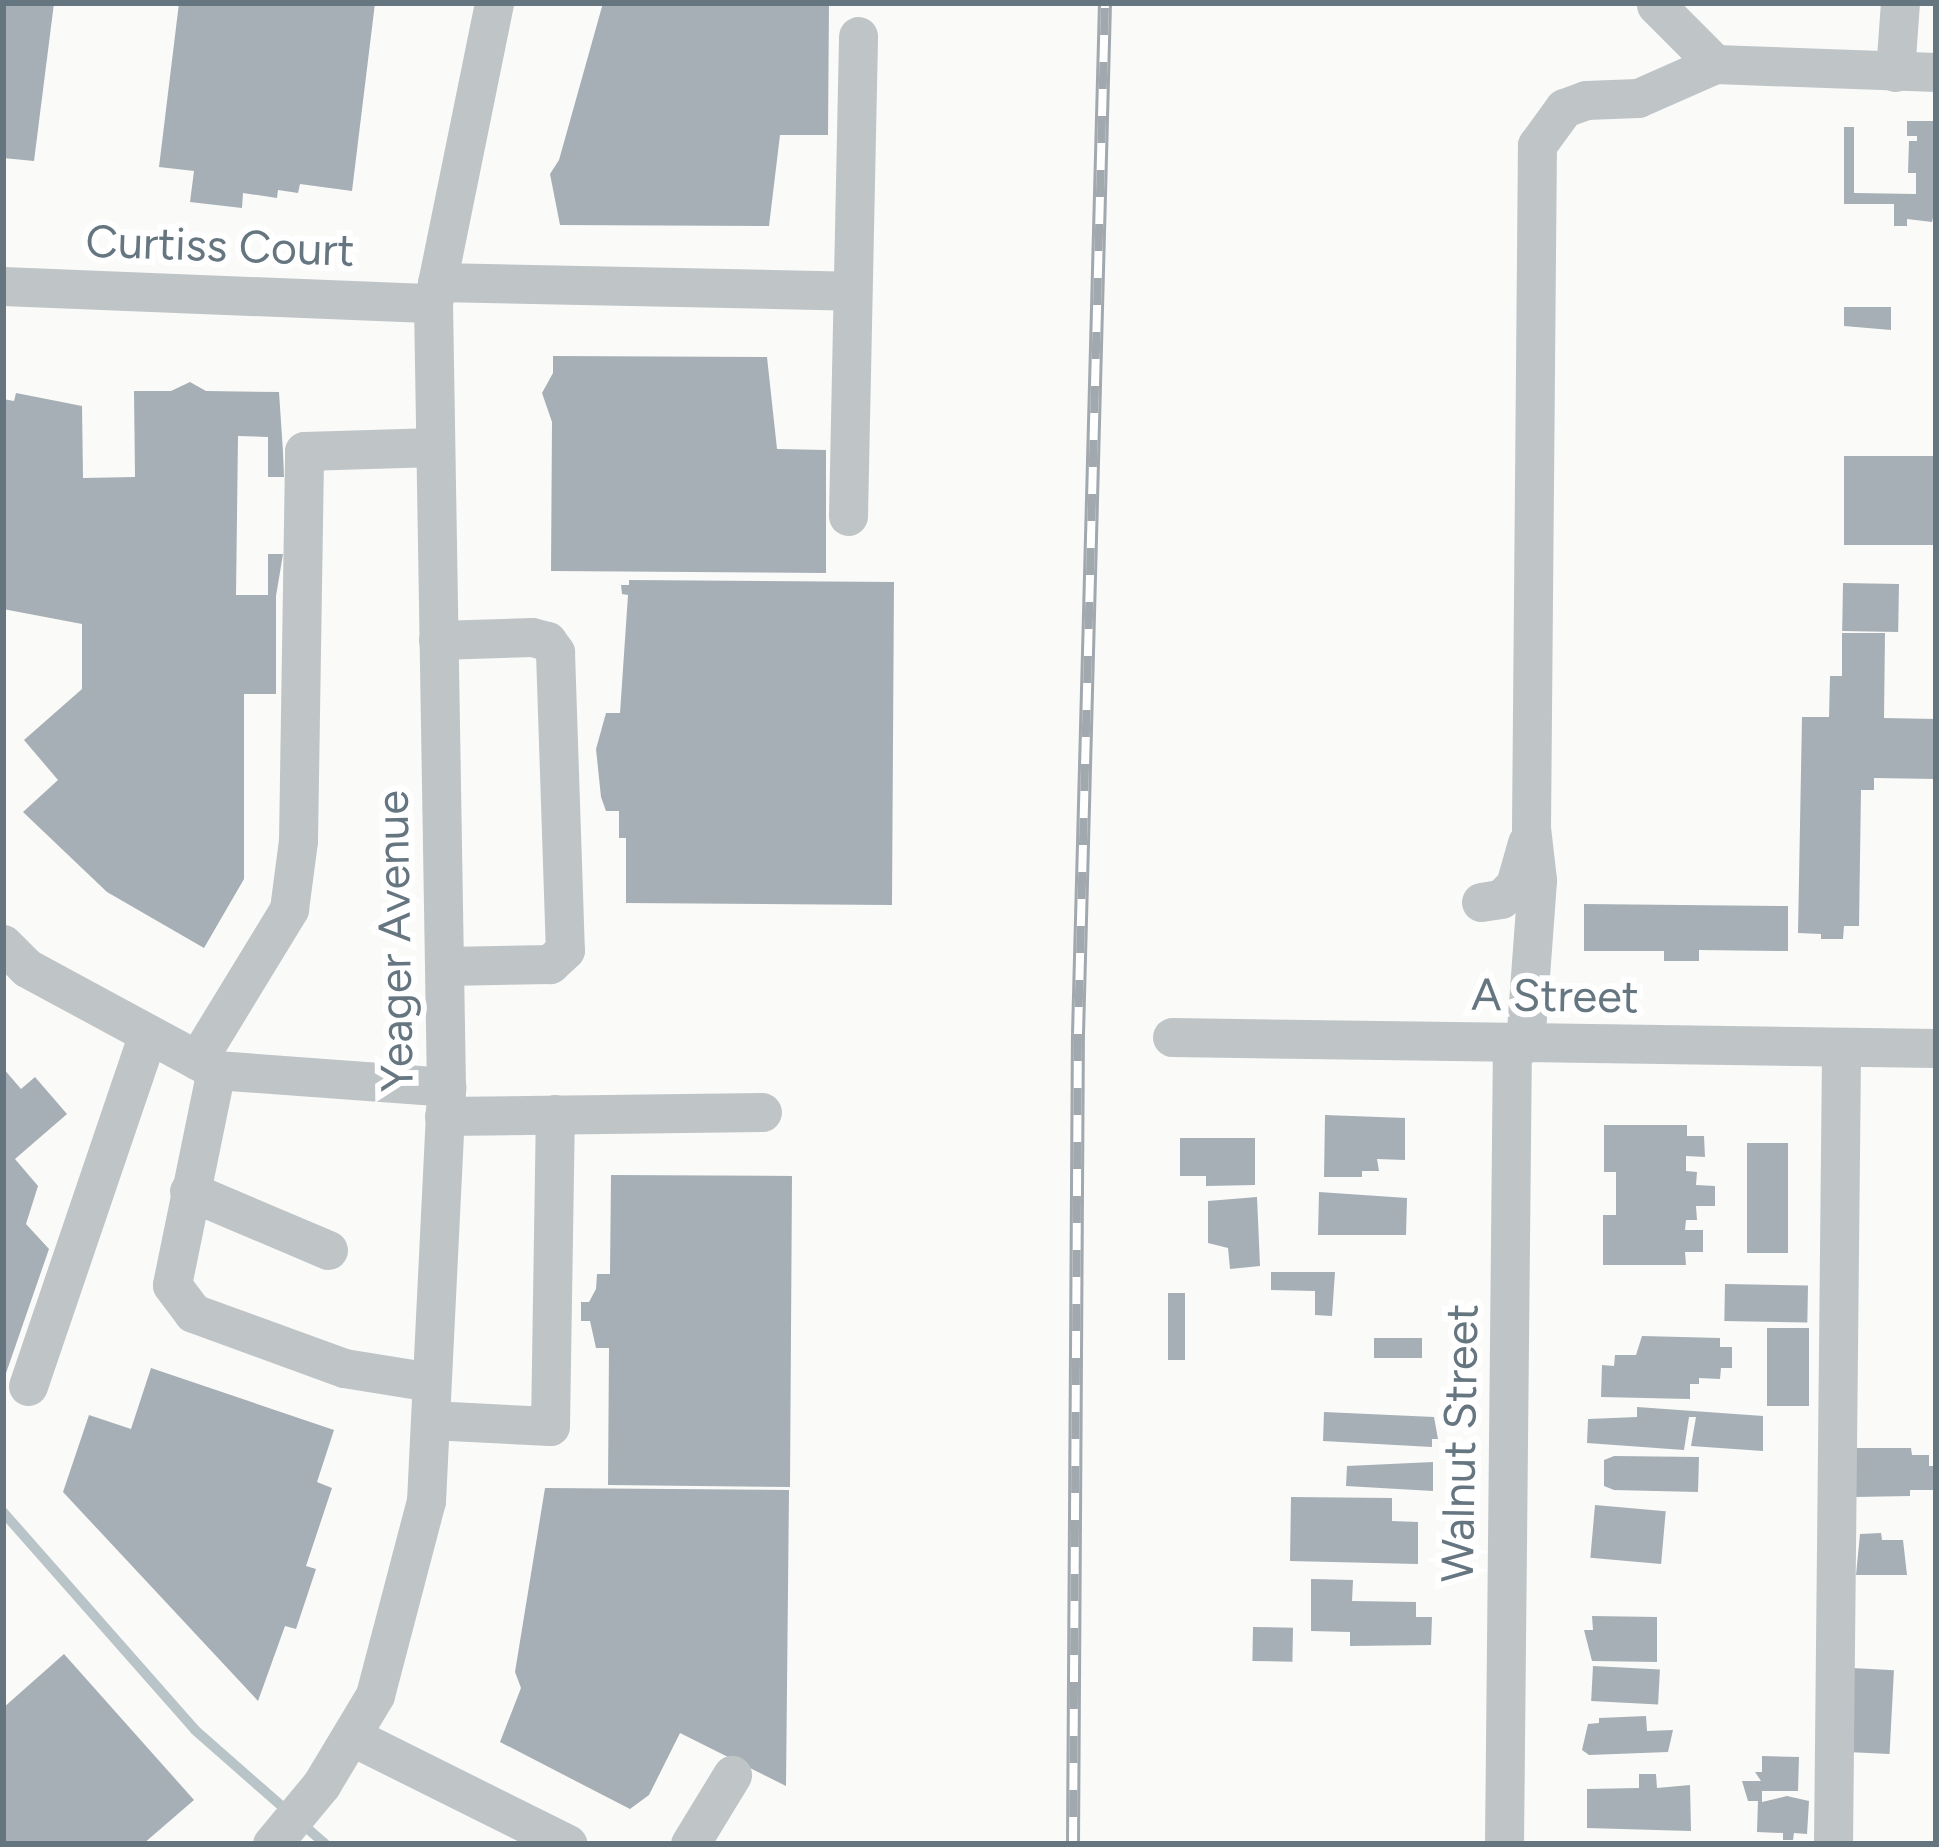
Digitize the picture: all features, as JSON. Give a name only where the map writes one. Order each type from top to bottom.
[{"type":"street","name":"Yeager Avenue","points":[[272,1844],[321,1785],[375,1695],[426,1501],[445,1102],[435,293],[494,3]]},
{"type":"street","points":[[1895,72],[1900,3]]},
{"type":"street","points":[[1656,5],[1715,64]]},
{"type":"street","points":[[848,516],[858,36]]},
{"type":"street","points":[[1481,902],[1501,899],[1515,885],[1532,826],[1536,166],[1545,128],[1564,108],[1586,100],[1638,98],[1715,64],[1936,72]]},
{"type":"street","name":"Curtiss Court","points":[[3,286],[435,293],[851,292]]},
{"type":"street","points":[[435,447],[304,451],[298,841],[289,909],[207,1065],[172,1285],[194,1313],[344,1369],[431,1401],[550,1426],[555,1114]]},
{"type":"street","points":[[438,640],[532,637],[548,641],[555,652],[566,950],[550,964],[535,966],[444,966]]},
{"type":"street","name":"Walnut Street","points":[[1504,1844],[1519,1044],[1537,880],[1532,826]]},
{"type":"street","points":[[3,944],[27,968],[207,1065],[555,1114],[762,1112]]},
{"type":"street","points":[[28,1386],[148,1034]]},
{"type":"street","name":"A Street","points":[[1172,1037],[1936,1048]]},
{"type":"street","points":[[1833,1844],[1841,1047]]},
{"type":"street","points":[[188,1191],[328,1250]]},
{"type":"street","points":[[351,1736],[568,1844]]},
{"type":"street","points":[[690,1844],[732,1775]]},
{"type":"building","points":[[3,3],[54,3],[34,161],[3,158]]},
{"type":"building","points":[[179,3],[375,3],[352,191],[300,184],[298,193],[278,190],[277,198],[243,193],[242,208],[190,202],[194,171],[159,167]]},
{"type":"building","points":[[603,3],[829,3],[828,135],[780,135],[769,226],[560,225],[550,174],[559,160]]},
{"type":"building","points":[[1907,121],[1933,121],[1936,204],[1932,222],[1907,219],[1907,226],[1894,226],[1894,204],[1844,204],[1844,127],[1854,127],[1854,193],[1916,194],[1916,173],[1908,173],[1909,141],[1917,141],[1917,136],[1907,136]]},
{"type":"building","points":[[1844,307],[1891,307],[1891,330],[1844,326]]},
{"type":"building","points":[[553,356],[767,357],[777,449],[826,450],[826,573],[551,571],[552,422],[542,393],[553,373]]},
{"type":"building","points":[[190,382],[206,391],[279,392],[284,477],[268,477],[268,437],[238,436],[236,595],[268,595],[268,554],[283,554],[276,596],[276,694],[244,694],[244,879],[204,948],[107,892],[23,812],[58,780],[24,740],[82,689],[82,624],[3,609],[3,399],[14,401],[16,393],[82,406],[83,478],[135,477],[134,391],[171,391]]},
{"type":"building","points":[[1844,456],[1936,456],[1936,545],[1844,545]]},
{"type":"building","points":[[629,580],[894,582],[892,905],[626,903],[626,838],[619,838],[619,811],[606,811],[601,797],[596,749],[606,713],[620,713],[628,595],[622,594],[621,585],[629,585]]},
{"type":"building","points":[[1843,583],[1899,584],[1898,632],[1842,631]]},
{"type":"building","points":[[1842,633],[1885,633],[1884,718],[1936,719],[1936,779],[1874,778],[1874,790],[1861,790],[1859,926],[1844,926],[1843,939],[1821,939],[1821,934],[1798,933],[1802,717],[1829,717],[1830,676],[1842,676]]},
{"type":"building","points":[[1584,904],[1788,906],[1788,951],[1699,950],[1699,961],[1664,961],[1664,951],[1584,951]]},
{"type":"building","points":[[3,1068],[21,1089],[35,1077],[67,1114],[15,1159],[38,1186],[26,1224],[49,1249],[4,1379]]},
{"type":"building","points":[[1325,1115],[1405,1118],[1405,1160],[1377,1159],[1379,1171],[1362,1171],[1362,1177],[1324,1177]]},
{"type":"building","points":[[1604,1125],[1687,1125],[1687,1136],[1704,1136],[1705,1157],[1686,1156],[1686,1171],[1697,1172],[1696,1185],[1715,1186],[1715,1206],[1696,1206],[1697,1220],[1686,1220],[1685,1230],[1703,1230],[1703,1252],[1685,1252],[1686,1265],[1603,1265],[1603,1215],[1616,1215],[1616,1172],[1604,1172]]},
{"type":"building","points":[[1180,1138],[1255,1138],[1255,1185],[1206,1186],[1206,1176],[1180,1176]]},
{"type":"building","points":[[1747,1143],[1788,1143],[1788,1253],[1747,1253]]},
{"type":"building","points":[[611,1175],[792,1176],[790,1487],[608,1485],[609,1348],[596,1348],[590,1321],[581,1321],[581,1302],[589,1302],[597,1274],[610,1274]]},
{"type":"building","points":[[1319,1192],[1407,1198],[1406,1235],[1318,1235]]},
{"type":"building","points":[[1257,1197],[1260,1266],[1230,1269],[1228,1248],[1208,1243],[1208,1201]]},
{"type":"building","points":[[1271,1272],[1335,1272],[1332,1316],[1315,1315],[1315,1291],[1271,1290]]},
{"type":"building","points":[[1725,1284],[1808,1285],[1807,1322],[1724,1321]]},
{"type":"building","points":[[1168,1293],[1185,1293],[1185,1360],[1168,1360]]},
{"type":"building","points":[[1767,1328],[1809,1328],[1809,1406],[1767,1406]]},
{"type":"building","points":[[1642,1336],[1720,1338],[1720,1347],[1732,1347],[1732,1368],[1721,1368],[1720,1379],[1699,1378],[1699,1384],[1690,1384],[1690,1399],[1601,1397],[1602,1365],[1614,1366],[1615,1355],[1636,1355]]},
{"type":"building","points":[[1374,1338],[1422,1338],[1422,1358],[1374,1358]]},
{"type":"building","points":[[151,1368],[334,1430],[317,1482],[332,1488],[306,1566],[316,1569],[296,1629],[285,1626],[258,1701],[63,1492],[89,1415],[131,1429]]},
{"type":"building","points":[[1637,1407],[1763,1416],[1763,1451],[1691,1446],[1696,1417],[1689,1417],[1684,1450],[1587,1443],[1588,1419],[1637,1417]]},
{"type":"building","points":[[1324,1412],[1434,1417],[1438,1439],[1432,1439],[1432,1447],[1323,1441]]},
{"type":"building","points":[[1855,1448],[1911,1448],[1912,1455],[1929,1455],[1929,1466],[1936,1466],[1936,1490],[1910,1490],[1910,1496],[1855,1497]]},
{"type":"building","points":[[1614,1456],[1699,1457],[1698,1492],[1604,1486],[1604,1460]]},
{"type":"building","points":[[1433,1462],[1433,1491],[1346,1486],[1347,1466]]},
{"type":"building","points":[[545,1488],[789,1490],[786,1786],[680,1733],[649,1795],[630,1809],[500,1742],[521,1688],[515,1672]]},
{"type":"building","points":[[1291,1497],[1392,1498],[1392,1521],[1418,1522],[1418,1564],[1290,1561]]},
{"type":"building","points":[[1595,1505],[1666,1511],[1661,1564],[1590,1558]]},
{"type":"building","points":[[1881,1533],[1882,1540],[1903,1540],[1907,1575],[1856,1575],[1860,1534]]},
{"type":"building","points":[[1311,1579],[1353,1580],[1352,1601],[1416,1602],[1416,1617],[1432,1617],[1431,1645],[1350,1646],[1350,1632],[1311,1631]]},
{"type":"building","points":[[1592,1616],[1657,1617],[1657,1662],[1592,1661],[1584,1630],[1593,1630]]},
{"type":"building","points":[[1253,1627],[1293,1628],[1292,1662],[1252,1661]]},
{"type":"building","points":[[64,1654],[194,1800],[143,1844],[3,1844],[3,1708]]},
{"type":"building","points":[[1593,1666],[1660,1670],[1658,1704],[1591,1701]]},
{"type":"building","points":[[1852,1668],[1894,1670],[1890,1754],[1848,1752]]},
{"type":"building","points":[[1646,1716],[1647,1731],[1673,1730],[1668,1752],[1589,1755],[1582,1750],[1588,1724],[1599,1723],[1599,1718]]},
{"type":"building","points":[[1762,1756],[1799,1757],[1798,1791],[1762,1791],[1762,1802],[1787,1796],[1809,1801],[1807,1834],[1794,1833],[1793,1840],[1783,1840],[1783,1833],[1757,1832],[1758,1801],[1748,1801],[1742,1781],[1761,1781],[1755,1772],[1762,1772]]},
{"type":"building","points":[[1639,1774],[1656,1774],[1657,1788],[1690,1785],[1691,1831],[1587,1828],[1587,1789],[1639,1788]]},
{"type":"waterway","points":[[3,1512],[195,1730],[286,1810]]},
{"type":"waterway","points":[[300,1822],[325,1844]]},
{"type":"railway","points":[[1073,1844],[1078,1034],[1105,3]]}]
